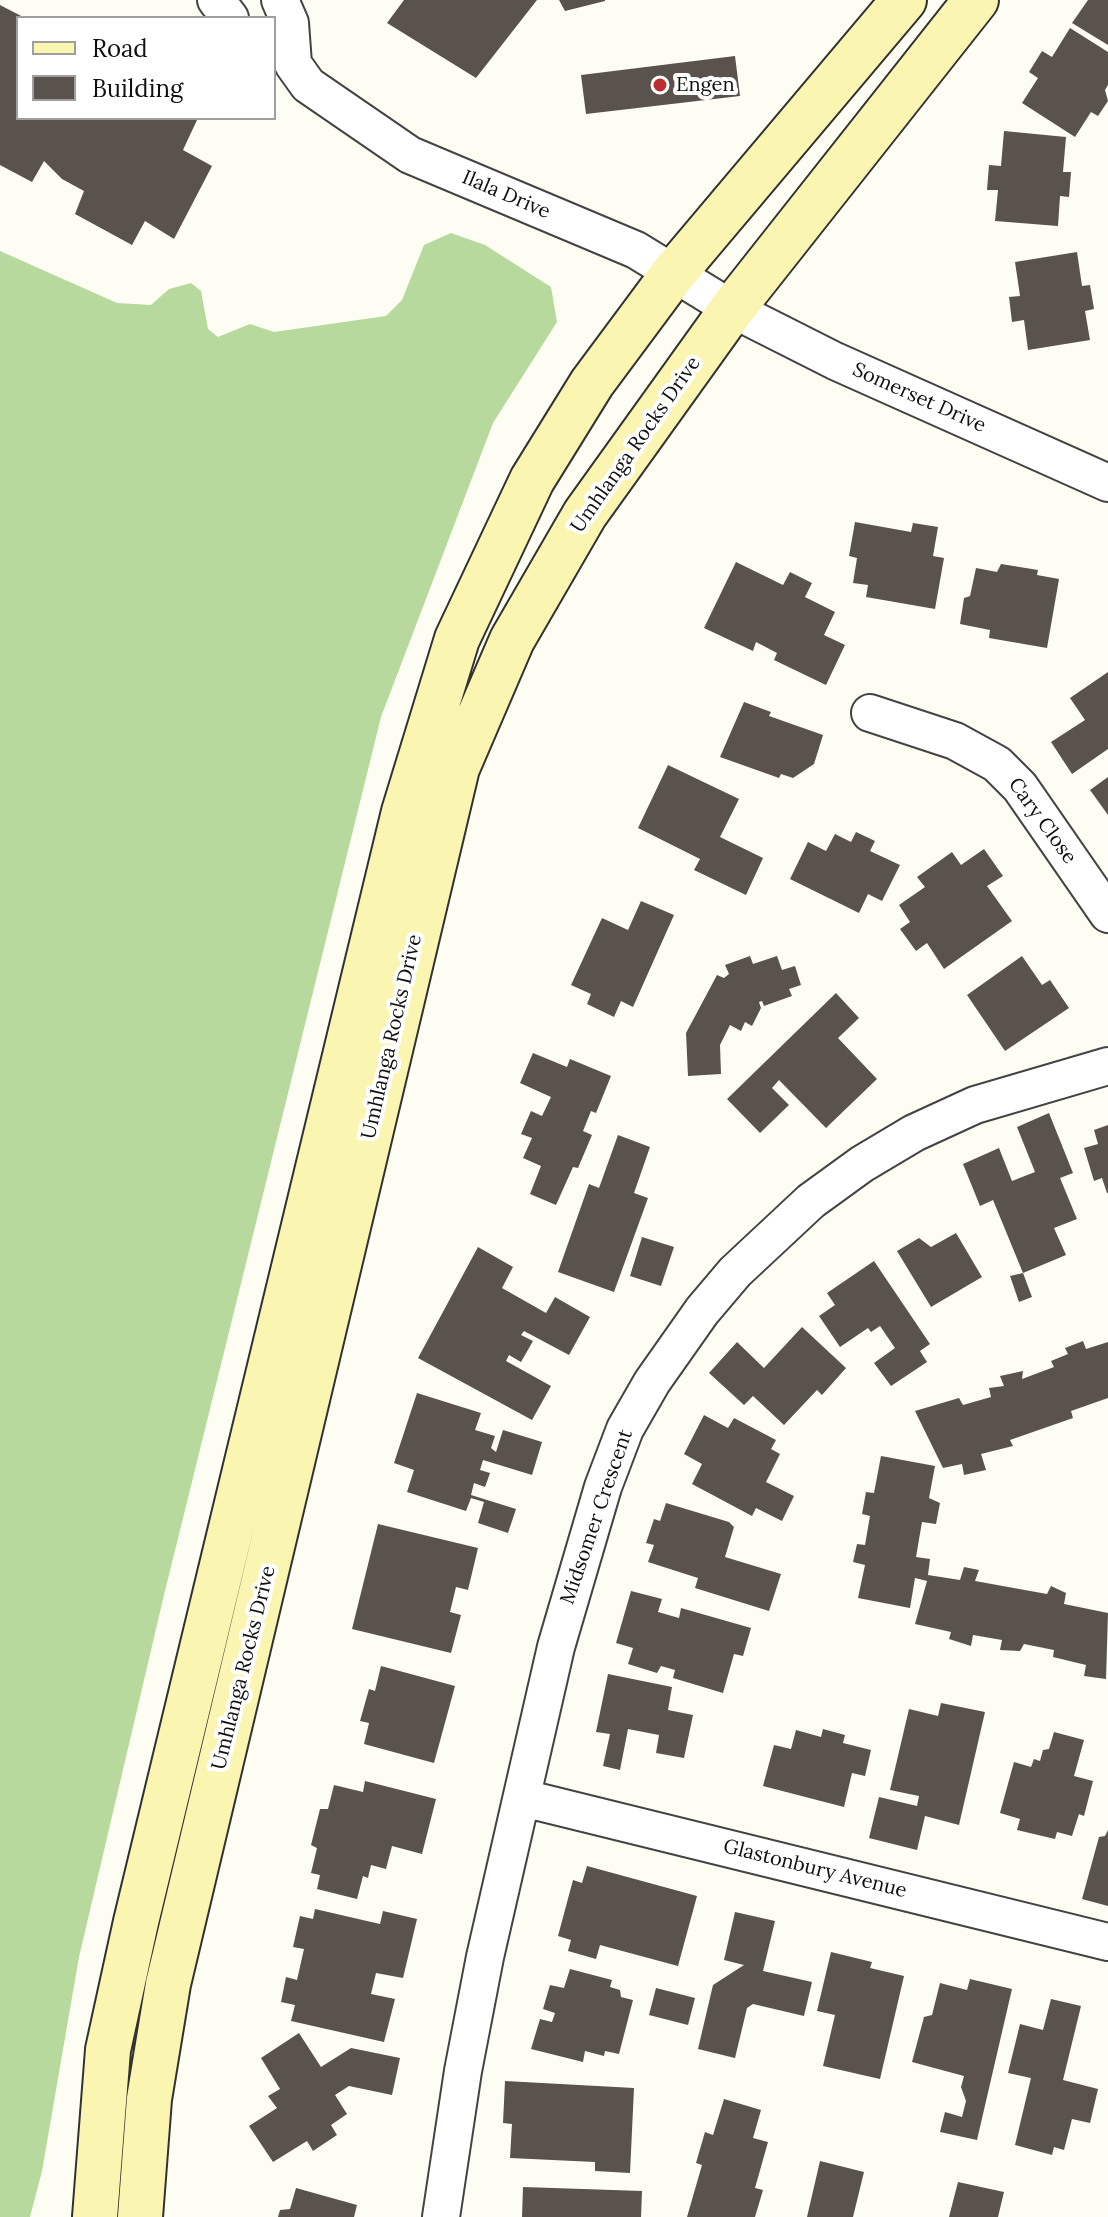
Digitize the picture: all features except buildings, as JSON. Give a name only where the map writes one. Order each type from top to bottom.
[{"type":"main road","name":"Umhlanga Rocks Drive","points":[[95,2217],[108,2050],[133,1936],[425,739],[457,639],[532,480],[592,383],[673,274],[904,0]]},
{"type":"main road","name":"Umhlanga Rocks Drive","points":[[140,2217],[149,2099],[168,1984],[457,768],[512,640],[585,514],[732,309],[976,0]]},
{"type":"street","points":[[216,0],[228,16]]},
{"type":"street","name":"Ilala Drive","points":[[280,0],[290,23],[284,61],[308,85],[410,155],[636,250],[732,309]]},
{"type":"street","name":"Somerset Drive","points":[[732,309],[835,361],[1108,483]]},
{"type":"street","name":"Cary Close","points":[[870,713],[955,741],[997,764],[1020,787],[1108,914]]},
{"type":"street","name":"Midsomer Crescent","points":[[441,2217],[468,2043],[556,1647],[603,1487],[625,1429],[652,1382],[702,1311],[735,1272],[811,1201],[914,1133],[975,1105],[1108,1066]]},
{"type":"street","name":"Glastonbury Avenue","points":[[523,1798],[1108,1942]]},
{"type":"green space","points":[[451,233],[485,245],[551,287],[557,322],[493,423],[381,717],[164,1595],[79,1957],[42,2171],[30,2217],[0,2217],[0,251],[117,303],[151,305],[169,289],[191,283],[201,291],[208,329],[218,337],[250,324],[274,332],[386,316],[402,300],[424,245]]},
{"type":"place","name":"Engen","points":[[660,85]]}]
